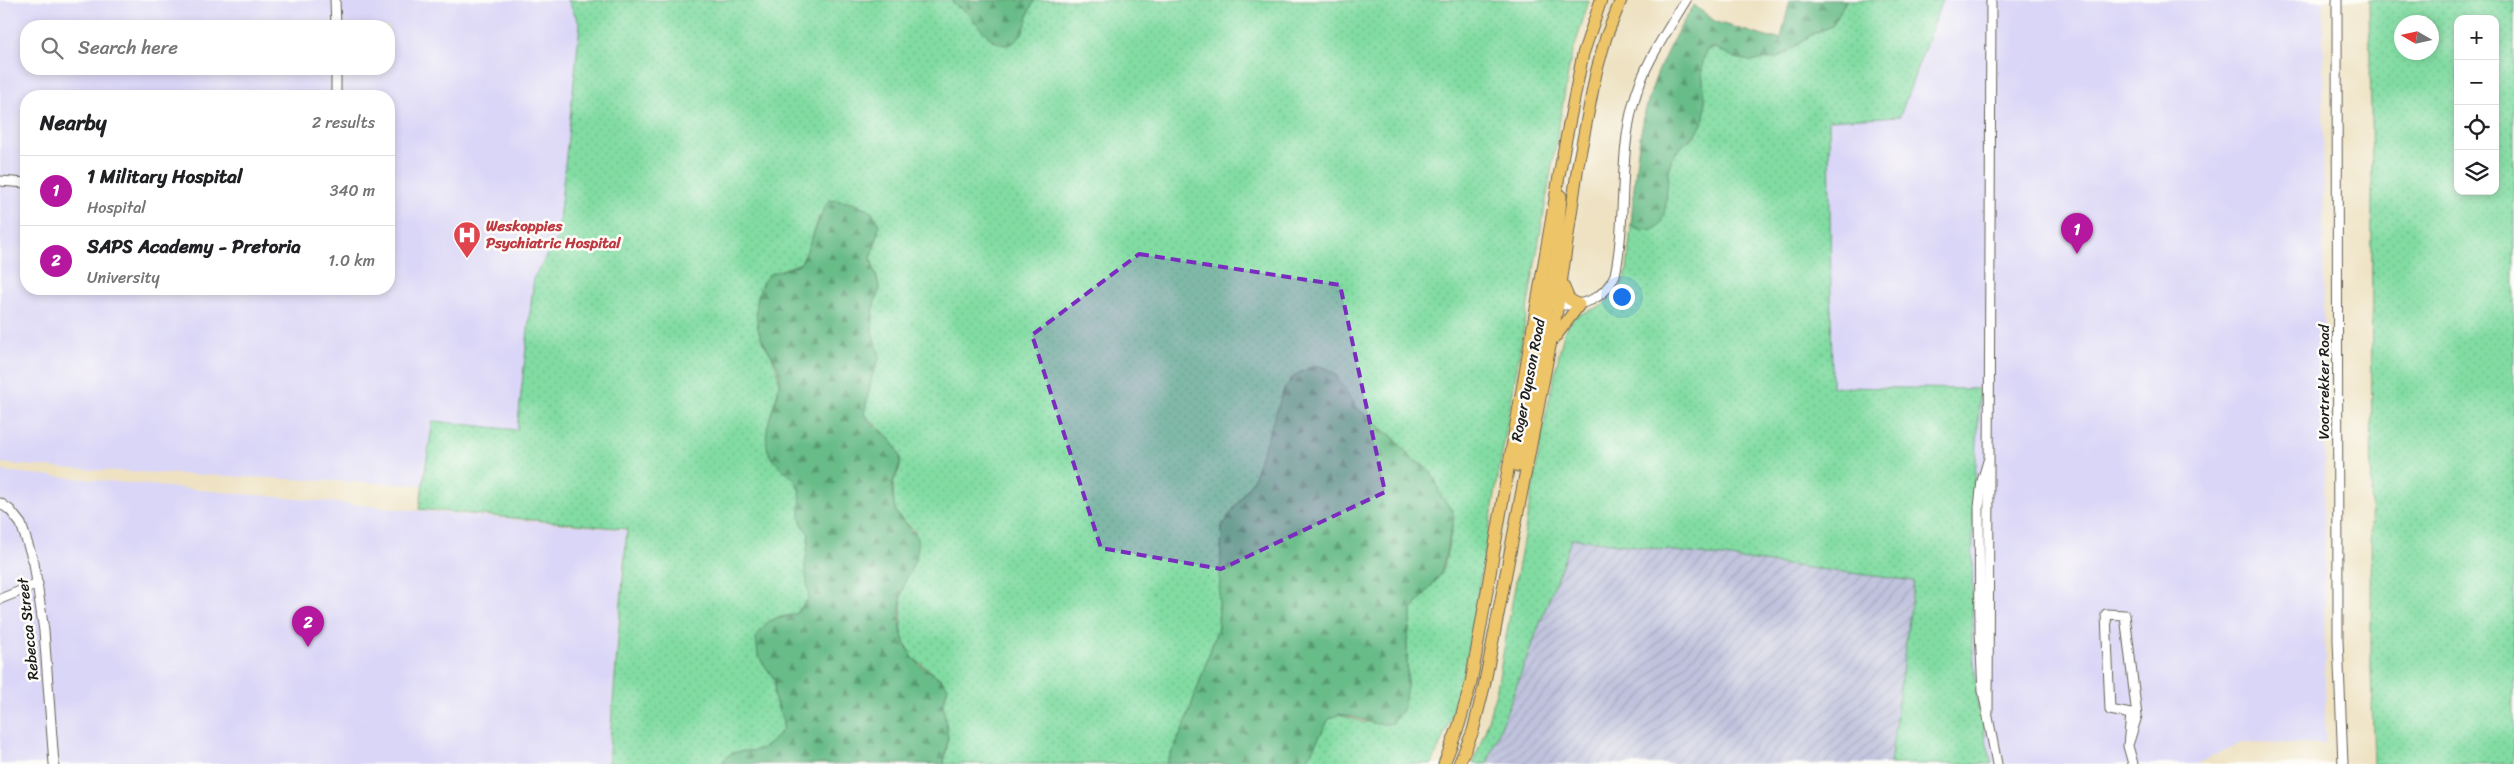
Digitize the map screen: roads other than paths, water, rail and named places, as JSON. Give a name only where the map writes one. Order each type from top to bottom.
[{"type":"main road","name":"Roger Dyason Road","points":[[1444,764],[1459,725],[1471,683],[1562,159],[1583,54],[1601,0]]},
{"type":"main road","name":"Roger Dyason Road","points":[[1460,764],[1473,730],[1484,688],[1551,343],[1553,305],[1562,271],[1578,165],[1596,74],[1606,37],[1621,0]]},
{"type":"main road","points":[[1499,530],[1517,469],[1553,305],[1561,216],[1562,159]]},
{"type":"main road","points":[[1551,343],[1579,305],[1566,294],[1562,282],[1562,271]]},
{"type":"street","points":[[335,0],[336,20]]},
{"type":"street","points":[[1553,305],[1579,305],[1602,295],[1615,275],[1618,261],[1626,146],[1634,102],[1650,59],[1686,0]]},
{"type":"street","points":[[1991,0],[1990,456],[1982,481],[1979,507],[1981,671],[1996,764]]},
{"type":"street","name":"Voortrekker Road","points":[[2336,0],[2338,640],[2343,764]]},
{"type":"street","points":[[336,75],[336,90]]},
{"type":"street","points":[[0,181],[20,183]]},
{"type":"street","name":"Rebecca Street","points":[[0,503],[17,517],[27,535],[38,584],[54,764]]},
{"type":"street","points":[[0,599],[38,584]]},
{"type":"street","points":[[2129,742],[2137,716],[2125,615],[2106,614],[2110,710],[2131,714],[2129,742],[2133,764]]},
{"type":"place","name":"1 Military Hospital","points":[[2077,254]]},
{"type":"place","name":"Weskoppies Psychiatric Hospital","points":[[467,259]]},
{"type":"place","name":"SAPS Academy - Pretoria","points":[[308,647]]}]
